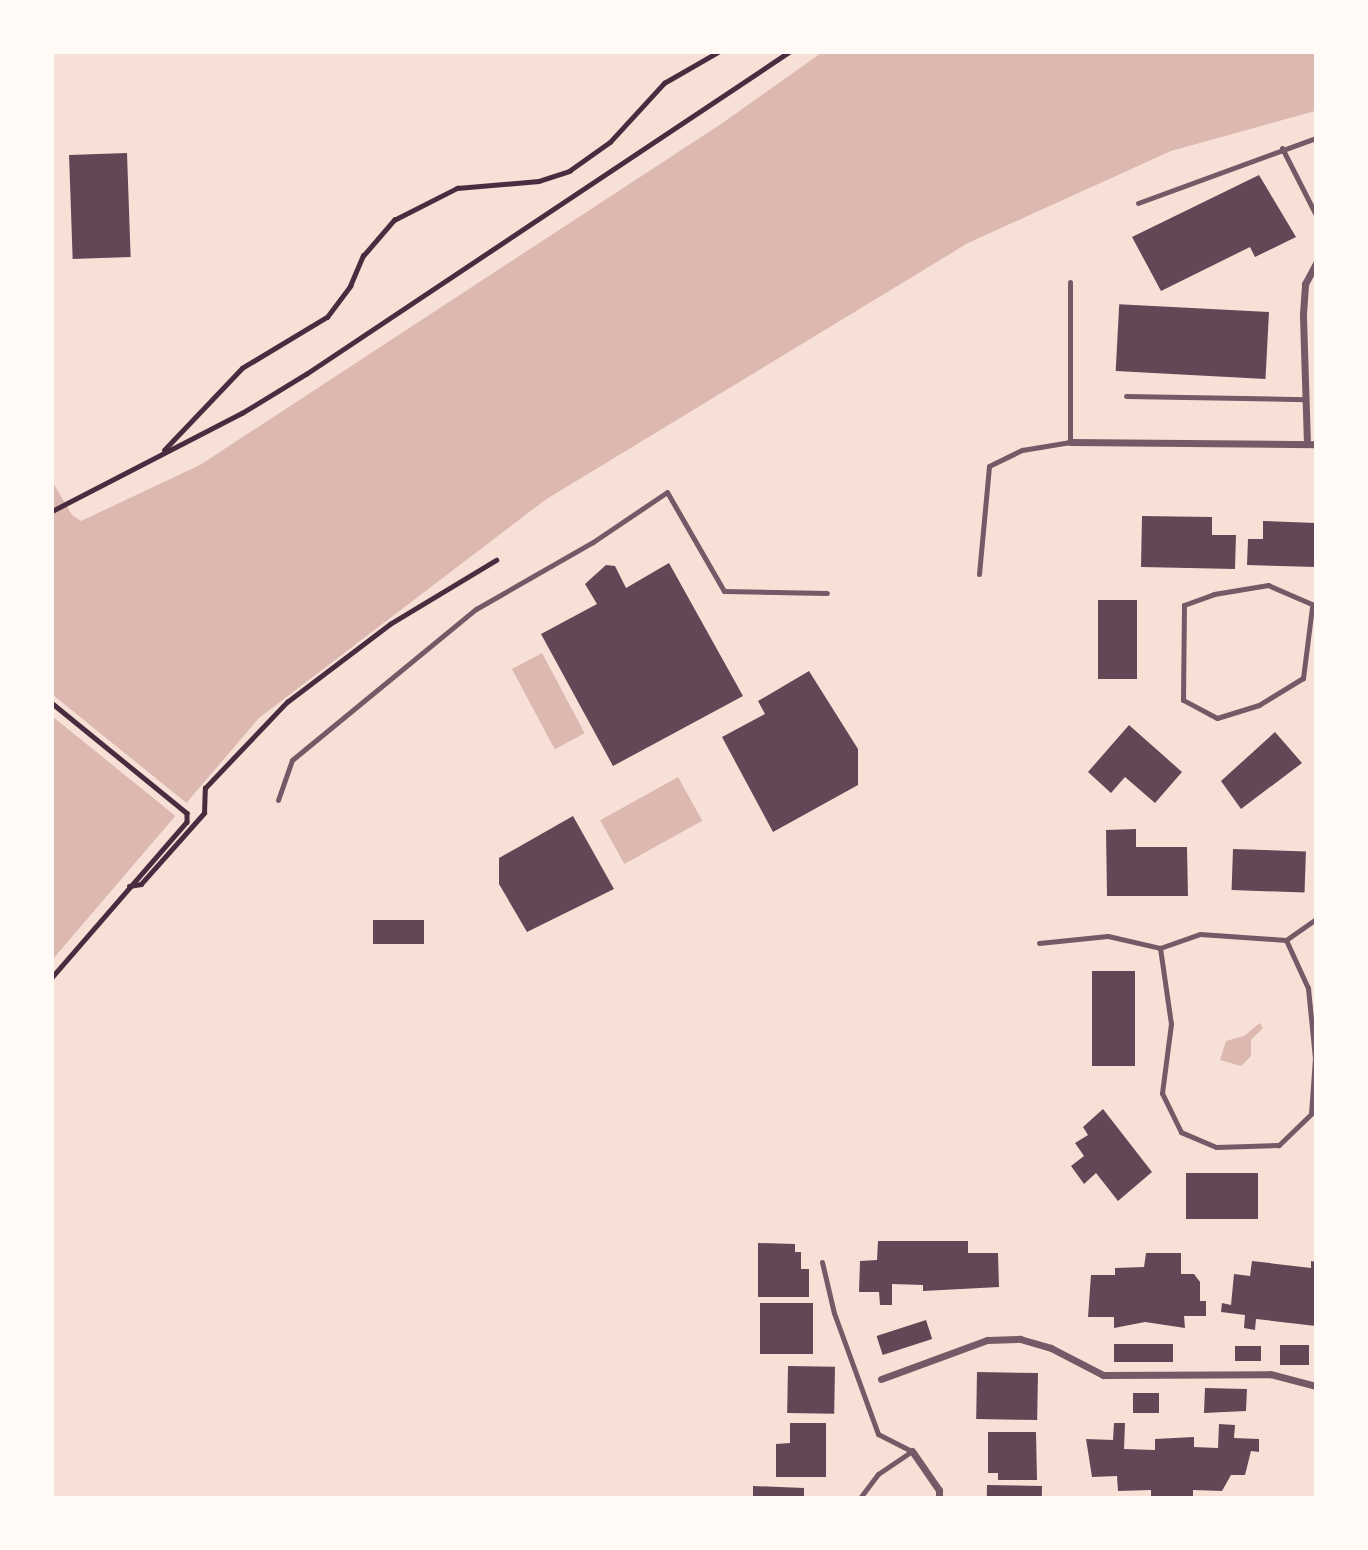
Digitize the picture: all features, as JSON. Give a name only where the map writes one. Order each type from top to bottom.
[{"type":"street","points":[[1070,442],[1311,444],[1306,400],[1303,314],[1305,284],[1315,263]]},
{"type":"street","points":[[1306,400],[1315,399]]},
{"type":"street","points":[[881,1378],[987,1340],[1020,1339],[1051,1348],[1103,1375],[1270,1374],[1315,1386]]},
{"type":"street","points":[[912,1451],[939,1490],[939,1497]]},
{"type":"lane","points":[[1138,203],[1315,138]]},
{"type":"lane","points":[[1282,148],[1315,215]]},
{"type":"lane","points":[[979,574],[989,466],[1023,450],[1070,442],[1070,282]]},
{"type":"lane","points":[[1126,396],[1306,400]]},
{"type":"lane","points":[[278,800],[292,760],[476,609],[593,542],[667,492],[724,591],[827,593]]},
{"type":"lane","points":[[1268,585],[1314,606],[1303,678],[1259,705],[1217,718],[1183,700],[1184,605],[1214,594],[1268,585]]},
{"type":"lane","points":[[1039,943],[1108,936],[1160,948],[1200,934],[1286,940],[1315,919]]},
{"type":"lane","points":[[1160,948],[1171,1024],[1161,1093],[1181,1132],[1216,1147],[1279,1145],[1311,1114],[1315,1058],[1308,988],[1286,940]]},
{"type":"lane","points":[[822,1262],[834,1313],[878,1434],[912,1451],[878,1474],[860,1497]]},
{"type":"path","points":[[161,453],[227,381],[287,338],[327,317],[350,286],[363,256],[394,220],[457,188],[539,181],[569,171],[610,142],[664,83],[718,52]]},
{"type":"path","points":[[52,511],[242,413],[306,374],[789,52]]},
{"type":"path","points":[[129,886],[141,884],[204,813],[205,788],[287,702],[390,624],[496,560]]},
{"type":"path","points":[[52,703],[187,813],[187,822],[52,978]]},
{"type":"shaded area","points":[[821,53],[1315,53],[1315,111],[1171,151],[968,243],[545,500],[259,718],[53,959],[52,481],[72,515],[81,521],[200,465],[721,124]]},
{"type":"shaded area","points":[[542,653],[585,733],[555,749],[512,669]]},
{"type":"shaded area","points":[[678,777],[702,821],[624,864],[600,820]]},
{"type":"shaded area","points":[[1260,1023],[1263,1028],[1251,1040],[1251,1056],[1241,1066],[1220,1060],[1226,1041],[1244,1036]]},
{"type":"pier","points":[[53,695],[187,804],[177,817],[52,716]]},
{"type":"building","points":[[127,153],[131,257],[73,259],[69,155]]},
{"type":"building","points":[[1259,175],[1296,237],[1255,257],[1250,247],[1161,291],[1132,237]]},
{"type":"building","points":[[1119,304],[1269,312],[1265,379],[1116,371]]},
{"type":"building","points":[[1142,516],[1212,517],[1212,535],[1236,535],[1235,569],[1141,567]]},
{"type":"building","points":[[1263,521],[1316,523],[1316,567],[1247,565],[1248,539],[1263,539]]},
{"type":"building","points":[[669,563],[743,696],[613,766],[541,634],[597,604],[585,584],[606,565],[615,566],[626,588]]},
{"type":"building","points":[[1098,600],[1137,600],[1137,679],[1098,679]]},
{"type":"building","points":[[809,671],[858,749],[858,785],[773,832],[722,737],[765,714],[758,701]]},
{"type":"building","points":[[1129,725],[1182,772],[1155,803],[1125,777],[1111,793],[1088,772]]},
{"type":"building","points":[[1275,732],[1302,763],[1241,809],[1221,781]]},
{"type":"building","points":[[573,816],[614,889],[527,932],[499,884],[499,858]]},
{"type":"building","points":[[1136,829],[1136,847],[1187,847],[1188,896],[1107,896],[1106,830]]},
{"type":"building","points":[[1233,849],[1306,852],[1305,893],[1232,890]]},
{"type":"building","points":[[373,920],[424,920],[424,944],[373,944]]},
{"type":"building","points":[[1092,971],[1135,971],[1135,1066],[1092,1066]]},
{"type":"building","points":[[1103,1109],[1152,1172],[1118,1201],[1096,1173],[1084,1184],[1071,1166],[1084,1156],[1075,1143],[1088,1135],[1083,1127]]},
{"type":"building","points":[[1186,1173],[1258,1173],[1258,1219],[1186,1219]]},
{"type":"building","points":[[878,1241],[968,1241],[968,1253],[998,1253],[999,1287],[923,1291],[923,1285],[892,1284],[892,1305],[880,1305],[879,1292],[859,1292],[860,1261],[877,1260]]},
{"type":"building","points":[[758,1243],[795,1244],[795,1252],[801,1252],[801,1269],[809,1269],[809,1297],[758,1297]]},
{"type":"building","points":[[1146,1253],[1181,1253],[1181,1274],[1194,1274],[1200,1282],[1200,1301],[1206,1301],[1206,1316],[1184,1316],[1185,1328],[1145,1322],[1114,1328],[1114,1317],[1088,1317],[1091,1275],[1115,1275],[1115,1268],[1144,1267]]},
{"type":"building","points":[[1252,1261],[1311,1268],[1311,1261],[1316,1262],[1316,1326],[1256,1319],[1255,1330],[1244,1328],[1245,1315],[1221,1312],[1222,1303],[1231,1305],[1234,1274],[1250,1276]]},
{"type":"building","points":[[760,1303],[813,1303],[813,1354],[760,1354]]},
{"type":"building","points":[[926,1320],[932,1339],[883,1355],[877,1336]]},
{"type":"building","points":[[1114,1344],[1173,1344],[1173,1362],[1114,1362]]},
{"type":"building","points":[[1280,1345],[1309,1345],[1309,1365],[1280,1365]]},
{"type":"building","points":[[1235,1346],[1261,1346],[1261,1361],[1235,1361]]},
{"type":"building","points":[[788,1366],[835,1367],[834,1414],[787,1413]]},
{"type":"building","points":[[977,1372],[1038,1373],[1037,1420],[976,1419]]},
{"type":"building","points":[[1205,1388],[1247,1389],[1246,1411],[1204,1413]]},
{"type":"building","points":[[1133,1393],[1159,1393],[1159,1413],[1133,1413]]},
{"type":"building","points":[[790,1423],[826,1423],[826,1477],[776,1477],[776,1444],[790,1443]]},
{"type":"building","points":[[1114,1423],[1125,1423],[1124,1449],[1155,1450],[1155,1439],[1194,1437],[1194,1447],[1218,1448],[1219,1424],[1235,1425],[1234,1438],[1259,1439],[1259,1452],[1251,1451],[1245,1475],[1231,1475],[1222,1491],[1193,1490],[1193,1498],[1151,1498],[1151,1490],[1118,1491],[1117,1476],[1092,1477],[1086,1439],[1113,1440]]},
{"type":"building","points":[[988,1432],[1036,1432],[1037,1480],[998,1480],[998,1473],[988,1473]]},
{"type":"building","points":[[987,1485],[1042,1486],[1042,1498],[987,1498]]},
{"type":"building","points":[[753,1486],[804,1488],[804,1498],[753,1498]]}]
